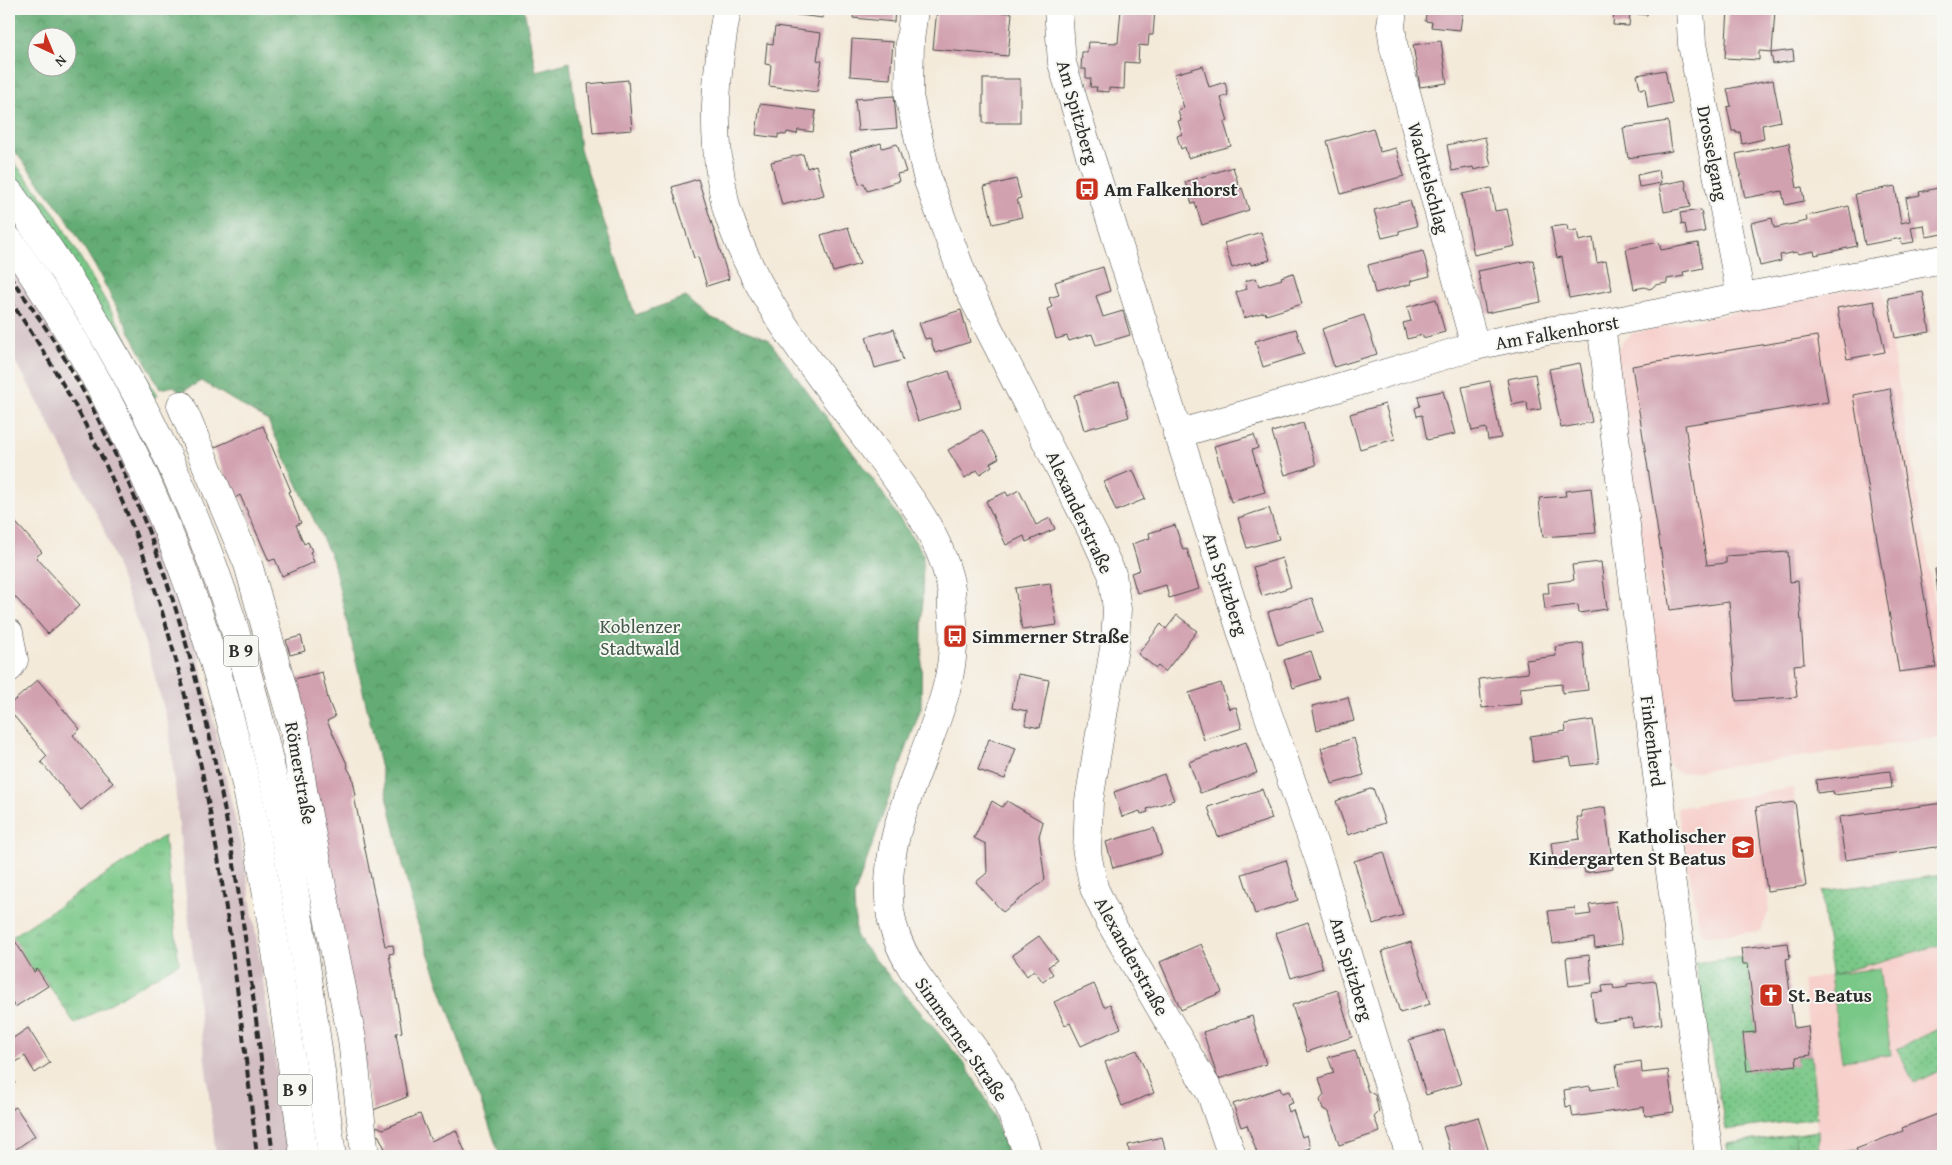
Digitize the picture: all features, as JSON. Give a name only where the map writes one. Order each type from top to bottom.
[{"type":"main road","name":"Simmerner Straße","points":[[727,9],[715,105],[717,157],[726,209],[753,275],[782,324],[902,486],[936,544],[950,584],[955,636],[946,689],[897,828],[889,875],[890,911],[896,934],[906,958],[926,989],[974,1049],[1003,1095],[1019,1128],[1028,1156]]},
{"type":"main road","name":"Alexanderstraße","points":[[914,9],[910,41],[909,96],[928,181],[966,284],[1112,574],[1117,609],[1115,642],[1089,801],[1087,853],[1094,888],[1110,922],[1211,1094],[1232,1156]]},
{"type":"main road","name":"Am Spitzberg","points":[[1058,9],[1062,63],[1177,434],[1259,688],[1320,862],[1410,1156]]},
{"type":"main road","name":"Wachtelschlag","points":[[1393,9],[1391,26],[1394,48],[1475,346]]},
{"type":"main road","name":"Drosselgang","points":[[1690,9],[1692,44],[1741,297]]},
{"type":"main road","name":"B 9","points":[[9,192],[41,236],[88,308],[131,382],[185,495],[231,618],[262,735],[296,898],[315,1020],[332,1156]]},
{"type":"main road","name":"B 9","points":[[9,240],[64,324],[105,394],[160,509],[208,639],[248,793],[269,906],[304,1156]]},
{"type":"main road","name":"Am Falkenhorst","points":[[1177,434],[1327,392],[1475,346],[1546,331],[1600,324],[1943,259]]},
{"type":"main road","name":"Finkenherd","points":[[1600,324],[1659,791],[1709,1156]]},
{"type":"main road","name":"Römerstraße","points":[[181,405],[248,564],[294,729],[303,790],[352,1038],[365,1156]]},
{"type":"main road","points":[[9,633],[14,660],[9,668]]},
{"type":"shaded area","points":[[9,265],[34,298],[128,462],[196,643],[245,864],[290,1156],[216,1156],[185,887],[169,727],[149,655],[101,522],[22,372],[9,354]]},
{"type":"shaded area","points":[[1882,283],[1943,653],[1943,737],[1682,773],[1674,770],[1669,763],[1616,353],[1622,342],[1633,333]]},
{"type":"shaded area","name":"Katholischer Kindergarten St Beatus","points":[[1793,788],[1806,886],[1767,891],[1769,910],[1761,931],[1708,936],[1701,933],[1677,808]]},
{"type":"shaded area","points":[[1943,875],[1943,1156],[1819,1156],[1803,980],[1831,975],[1822,891]]},
{"type":"green space","name":"Koblenzer Stadtwald","points":[[9,9],[524,9],[536,71],[570,62],[580,149],[635,315],[686,297],[709,317],[768,339],[877,485],[923,553],[921,708],[854,896],[856,937],[964,1063],[988,1102],[1009,1156],[500,1156],[414,913],[333,561],[268,421],[201,381],[180,393],[174,386],[160,389],[96,268],[65,216],[9,144]]},
{"type":"green space","points":[[9,156],[54,212],[120,326],[157,396],[151,398],[9,169]]},
{"type":"green space","points":[[164,836],[179,963],[75,1024],[38,969],[34,972],[12,937]]},
{"type":"green space","points":[[1943,875],[1943,944],[1831,975],[1822,891]]},
{"type":"green space","points":[[1742,957],[1743,964],[1748,964],[1756,1032],[1743,1034],[1747,1071],[1797,1065],[1796,1057],[1811,1055],[1817,1118],[1726,1130],[1695,963]]},
{"type":"green space","points":[[1879,968],[1891,1055],[1842,1061],[1830,975]]},
{"type":"green space","points":[[1942,1027],[1943,1069],[1914,1083],[1897,1049]]},
{"type":"green space","points":[[1818,1131],[1819,1156],[1728,1156],[1727,1144]]},
{"type":"green space","points":[[1794,1135],[1799,1156],[1728,1156],[1727,1144]]},
{"type":"green space","points":[[1856,1149],[1859,1156],[1818,1155]]},
{"type":"building","points":[[782,9],[823,9],[823,18],[782,13]]},
{"type":"building","points":[[854,9],[895,9],[894,22],[853,18]]},
{"type":"building","points":[[937,9],[969,9],[1012,13],[1008,56],[933,49]]},
{"type":"building","points":[[1121,9],[1155,9],[1153,35],[1149,35],[1148,46],[1139,45],[1138,63],[1125,62],[1124,89],[1109,88],[1109,92],[1096,91],[1097,87],[1090,87],[1091,79],[1086,78],[1086,69],[1081,69],[1082,52],[1087,52],[1088,42],[1118,43]]},
{"type":"building","points":[[1427,9],[1463,9],[1460,30],[1431,27],[1432,22],[1425,21]]},
{"type":"building","points":[[1544,9],[1574,9],[1573,14]]},
{"type":"building","points":[[1619,9],[1648,9],[1647,15],[1630,13],[1629,26],[1613,25],[1614,10],[1619,11]]},
{"type":"building","points":[[1728,9],[1775,10],[1772,52],[1759,51],[1759,60],[1725,58]]},
{"type":"building","points":[[775,27],[821,33],[817,60],[822,61],[817,92],[769,86],[771,65],[765,64],[767,43],[773,44]]},
{"type":"building","points":[[852,39],[893,42],[890,79],[850,76]]},
{"type":"building","points":[[1441,41],[1447,83],[1420,87],[1413,45]]},
{"type":"building","points":[[1793,50],[1794,61],[1773,64],[1771,53]]},
{"type":"building","points":[[1203,66],[1209,87],[1225,82],[1228,95],[1221,98],[1228,121],[1224,122],[1231,146],[1188,158],[1185,147],[1181,149],[1177,136],[1182,134],[1178,121],[1181,120],[1178,110],[1184,108],[1174,74]]},
{"type":"building","points":[[1665,70],[1672,103],[1648,108],[1645,88],[1640,89],[1637,75]]},
{"type":"building","points":[[983,79],[1020,79],[1020,123],[983,123]]},
{"type":"building","points":[[628,80],[632,130],[593,133],[588,84]]},
{"type":"building","points":[[1773,80],[1781,121],[1762,125],[1764,139],[1742,144],[1740,132],[1732,131],[1727,107],[1731,106],[1727,89]]},
{"type":"building","points":[[894,96],[897,128],[858,131],[855,99]]},
{"type":"building","points":[[760,104],[816,111],[813,132],[798,130],[797,134],[787,132],[786,135],[778,134],[778,138],[756,135]]},
{"type":"building","points":[[1668,121],[1672,151],[1628,158],[1623,128]]},
{"type":"building","points":[[1373,128],[1380,152],[1396,148],[1404,176],[1341,194],[1327,141]]},
{"type":"building","points":[[1485,137],[1491,166],[1474,170],[1473,167],[1452,171],[1447,145]]},
{"type":"building","points":[[881,143],[882,148],[897,144],[906,172],[897,174],[899,181],[867,191],[864,183],[859,184],[850,152]]},
{"type":"building","points":[[1789,143],[1797,188],[1802,187],[1804,201],[1785,205],[1782,191],[1745,198],[1736,154]]},
{"type":"building","points":[[803,154],[807,168],[816,165],[824,195],[782,205],[771,162]]},
{"type":"building","points":[[1233,167],[1249,210],[1202,225],[1195,203],[1192,204],[1185,182]]},
{"type":"building","points":[[1659,170],[1661,183],[1639,187],[1637,175]]},
{"type":"building","points":[[698,179],[729,279],[707,286],[698,257],[694,258],[672,187]]},
{"type":"building","points":[[1016,179],[1021,198],[1017,199],[1022,217],[993,224],[984,187]]},
{"type":"building","points":[[1685,180],[1690,207],[1664,212],[1659,185]]},
{"type":"building","points":[[1895,186],[1901,223],[1910,221],[1906,198],[1920,195],[1919,192],[1943,187],[1943,234],[1926,237],[1924,225],[1911,227],[1914,242],[1902,244],[1901,238],[1865,245],[1855,194]]},
{"type":"building","points":[[1491,188],[1495,211],[1507,209],[1515,246],[1474,255],[1462,194]]},
{"type":"building","points":[[1410,200],[1417,226],[1399,231],[1399,234],[1382,238],[1374,210]]},
{"type":"building","points":[[1849,206],[1857,246],[1815,255],[1814,251],[1780,255],[1781,261],[1760,266],[1751,223],[1772,218],[1774,228],[1807,221],[1806,216]]},
{"type":"building","points":[[1701,210],[1705,232],[1687,235],[1685,224],[1682,225],[1680,213]]},
{"type":"building","points":[[1567,225],[1568,231],[1577,230],[1579,241],[1593,238],[1597,263],[1606,261],[1612,290],[1569,298],[1562,257],[1557,258],[1551,227]]},
{"type":"building","points":[[848,227],[860,264],[833,272],[821,235]]},
{"type":"building","points":[[1261,232],[1270,260],[1251,265],[1250,262],[1232,268],[1224,243]]},
{"type":"building","points":[[1659,242],[1661,250],[1698,243],[1703,268],[1683,272],[1684,276],[1667,279],[1667,283],[1655,285],[1649,289],[1645,287],[1634,289],[1626,249]]},
{"type":"building","points":[[1423,251],[1430,276],[1410,281],[1411,284],[1375,293],[1368,265]]},
{"type":"building","points":[[1533,260],[1541,302],[1486,313],[1478,271]]},
{"type":"building","points":[[1103,267],[1110,291],[1096,296],[1103,317],[1123,311],[1130,335],[1096,345],[1092,334],[1069,341],[1067,336],[1056,339],[1047,309],[1052,307],[1049,298],[1059,295],[1055,282]]},
{"type":"building","points":[[1293,273],[1302,304],[1266,315],[1265,312],[1244,318],[1236,292],[1247,289],[1245,281],[1256,278],[1259,286],[1282,279],[1281,277]]},
{"type":"building","points":[[1923,292],[1930,332],[1895,338],[1888,298]]},
{"type":"building","points":[[1436,299],[1445,332],[1423,338],[1423,335],[1407,339],[1403,323],[1411,321],[1407,307]]},
{"type":"building","points":[[1874,301],[1885,352],[1847,359],[1837,308]]},
{"type":"building","points":[[961,310],[970,342],[935,353],[930,338],[925,339],[919,323]]},
{"type":"building","points":[[1364,315],[1377,354],[1334,367],[1322,329]]},
{"type":"building","points":[[894,329],[903,360],[875,368],[866,337]]},
{"type":"building","points":[[1296,329],[1304,354],[1263,367],[1255,341]]},
{"type":"building","points":[[1817,336],[1828,402],[1685,425],[1707,565],[1726,563],[1726,556],[1788,552],[1790,582],[1798,581],[1804,664],[1794,665],[1797,697],[1736,701],[1729,602],[1670,610],[1632,366]]},
{"type":"building","points":[[1580,363],[1592,422],[1561,428],[1549,369]]},
{"type":"building","points":[[949,371],[961,407],[918,421],[906,385]]},
{"type":"building","points":[[1535,374],[1541,409],[1528,411],[1527,402],[1512,405],[1507,379]]},
{"type":"building","points":[[1490,381],[1501,438],[1488,440],[1486,428],[1472,431],[1462,387]]},
{"type":"building","points":[[1119,382],[1129,417],[1084,430],[1074,395]]},
{"type":"building","points":[[1890,388],[1936,667],[1899,672],[1853,395]]},
{"type":"building","points":[[1443,391],[1455,434],[1427,440],[1422,415],[1417,416],[1415,408],[1420,406],[1418,396]]},
{"type":"building","points":[[1385,404],[1395,439],[1360,449],[1350,414]]},
{"type":"building","points":[[1303,423],[1316,465],[1285,475],[1272,432]]},
{"type":"building","points":[[263,426],[291,491],[288,492],[301,523],[296,525],[304,544],[308,542],[314,562],[282,576],[275,559],[269,561],[240,495],[235,498],[213,448]]},
{"type":"building","points":[[982,430],[999,458],[990,463],[992,466],[980,474],[977,470],[965,478],[948,450]]},
{"type":"building","points":[[1254,435],[1258,448],[1252,450],[1265,492],[1231,502],[1214,446]]},
{"type":"building","points":[[1133,470],[1145,499],[1116,511],[1104,482]]},
{"type":"building","points":[[1591,488],[1596,533],[1543,537],[1539,498],[1566,496],[1565,491]]},
{"type":"building","points":[[1019,490],[1036,525],[1050,518],[1055,529],[1026,542],[1024,536],[1006,545],[986,501],[1006,492],[1008,496]]},
{"type":"building","points":[[1269,508],[1279,539],[1247,548],[1238,518]]},
{"type":"building","points":[[9,515],[42,552],[36,557],[80,605],[48,634],[9,590],[9,582],[11,580],[9,577]]},
{"type":"building","points":[[1175,525],[1183,550],[1187,549],[1199,589],[1169,598],[1166,585],[1137,593],[1131,573],[1140,570],[1132,544],[1150,538],[1149,533]]},
{"type":"building","points":[[1282,558],[1291,587],[1262,596],[1253,567]]},
{"type":"building","points":[[1601,562],[1607,609],[1579,613],[1578,605],[1545,609],[1543,593],[1549,593],[1548,583],[1574,580],[1572,565]]},
{"type":"building","points":[[1943,568],[1943,624],[1942,624],[1935,569]]},
{"type":"building","points":[[1050,583],[1057,625],[1022,630],[1015,588]]},
{"type":"building","points":[[1312,598],[1323,632],[1278,645],[1268,612]]},
{"type":"building","points":[[1177,615],[1197,631],[1165,672],[1158,666],[1156,668],[1138,654],[1161,624],[1166,629]]},
{"type":"building","points":[[301,636],[305,651],[290,655],[286,640]]},
{"type":"building","points":[[1583,643],[1588,690],[1562,693],[1562,684],[1520,688],[1522,704],[1482,708],[1479,679],[1528,673],[1526,660],[1556,656],[1555,647]]},
{"type":"building","points":[[1311,651],[1320,679],[1293,688],[1284,660]]},
{"type":"building","points":[[322,672],[328,699],[335,717],[327,721],[352,776],[356,795],[354,796],[385,946],[393,945],[394,953],[389,954],[402,1032],[396,1033],[407,1097],[373,1110],[286,681]]},
{"type":"building","points":[[1018,674],[1049,680],[1040,728],[1025,725],[1027,711],[1012,708]]},
{"type":"building","points":[[38,680],[80,729],[73,735],[113,783],[81,810],[41,762],[47,756],[9,710],[9,705]]},
{"type":"building","points":[[1221,683],[1229,709],[1236,707],[1242,728],[1204,740],[1189,693]]},
{"type":"building","points":[[1348,697],[1354,721],[1317,730],[1312,706]]},
{"type":"building","points":[[1593,720],[1599,763],[1572,766],[1570,757],[1533,762],[1530,736],[1566,731],[1565,724]]},
{"type":"building","points":[[1354,738],[1364,775],[1332,784],[1321,748]]},
{"type":"building","points":[[989,739],[1016,748],[1005,779],[978,770]]},
{"type":"building","points":[[1246,742],[1257,773],[1200,793],[1189,762]]},
{"type":"building","points":[[1890,771],[1892,788],[1834,795],[1833,791],[1817,793],[1816,780]]},
{"type":"building","points":[[1164,774],[1174,800],[1147,809],[1148,812],[1141,814],[1140,811],[1122,817],[1114,792]]},
{"type":"building","points":[[1373,788],[1385,823],[1348,835],[1336,801]]},
{"type":"building","points":[[1262,789],[1272,819],[1218,837],[1208,807]]},
{"type":"building","points":[[992,801],[1002,807],[1007,801],[1043,822],[1039,836],[1045,880],[1003,912],[976,882],[987,873],[986,844],[974,838]]},
{"type":"building","points":[[1795,802],[1806,886],[1767,891],[1756,807]]},
{"type":"building","points":[[1943,803],[1943,846],[1845,860],[1839,817]]},
{"type":"building","points":[[1605,807],[1613,869],[1585,873],[1583,862],[1554,866],[1551,843],[1580,839],[1577,817],[1582,817],[1581,811]]},
{"type":"building","points":[[1154,828],[1162,854],[1113,868],[1106,842]]},
{"type":"building","points":[[9,843],[14,849],[9,853]]},
{"type":"building","points":[[1384,852],[1403,915],[1373,924],[1354,861]]},
{"type":"building","points":[[1286,860],[1298,900],[1255,914],[1242,874]]},
{"type":"building","points":[[1616,901],[1622,944],[1595,948],[1594,938],[1553,944],[1548,911],[1575,908],[1576,916],[1591,914],[1589,905]]},
{"type":"building","points":[[1308,922],[1323,968],[1291,978],[1276,933]]},
{"type":"building","points":[[9,931],[34,972],[37,969],[48,986],[15,1007],[9,998]]},
{"type":"building","points":[[1039,936],[1057,960],[1048,967],[1053,974],[1043,982],[1034,970],[1027,976],[1012,955]]},
{"type":"building","points":[[1411,942],[1430,1004],[1400,1013],[1382,951]]},
{"type":"building","name":"St. Beatus","points":[[1788,943],[1790,958],[1786,959],[1794,1028],[1808,1026],[1811,1055],[1796,1057],[1797,1065],[1747,1071],[1743,1033],[1756,1032],[1748,964],[1743,964],[1741,948]]},
{"type":"building","points":[[1201,944],[1222,992],[1181,1010],[1160,962]]},
{"type":"building","points":[[1589,955],[1592,983],[1569,986],[1566,958]]},
{"type":"building","points":[[1656,981],[1662,1024],[1633,1028],[1632,1018],[1595,1023],[1591,993],[1603,992],[1602,986],[1613,985],[1614,989],[1627,987],[1627,984]]},
{"type":"building","points":[[1094,984],[1104,1007],[1110,1004],[1121,1028],[1081,1046],[1070,1023],[1065,1025],[1054,1002]]},
{"type":"building","points":[[1337,990],[1352,1037],[1307,1052],[1292,1005]]},
{"type":"building","points":[[1252,1016],[1266,1064],[1218,1079],[1203,1032]]},
{"type":"building","points":[[28,1028],[50,1063],[35,1073],[25,1056],[9,1067],[9,1041]]},
{"type":"building","points":[[1444,1030],[1461,1084],[1426,1095],[1409,1040]]},
{"type":"building","points":[[1137,1050],[1154,1093],[1122,1106],[1105,1062]]},
{"type":"building","points":[[1355,1050],[1368,1091],[1375,1095],[1379,1112],[1374,1117],[1380,1132],[1339,1145],[1329,1112],[1323,1109],[1320,1100],[1324,1095],[1319,1078],[1334,1073],[1328,1057]]},
{"type":"building","points":[[1641,1061],[1642,1073],[1668,1070],[1674,1112],[1645,1116],[1644,1107],[1573,1117],[1571,1106],[1566,1107],[1564,1090],[1590,1086],[1591,1090],[1619,1086],[1616,1065]]},
{"type":"building","points":[[9,1072],[15,1083],[9,1087]]},
{"type":"building","points":[[1280,1088],[1282,1093],[1289,1091],[1293,1103],[1287,1105],[1289,1112],[1293,1110],[1302,1137],[1307,1135],[1311,1148],[1304,1150],[1305,1154],[1298,1156],[1258,1156],[1247,1125],[1241,1127],[1233,1104]]},
{"type":"building","points":[[16,1107],[35,1136],[9,1154],[9,1111]]},
{"type":"building","points":[[1943,1112],[1943,1156],[1859,1156],[1856,1149],[1903,1131],[1902,1128]]},
{"type":"building","points":[[420,1114],[431,1141],[456,1130],[466,1154],[460,1156],[384,1156],[382,1150],[385,1149],[379,1136],[374,1134],[377,1126],[383,1129]]},
{"type":"building","points":[[1478,1117],[1490,1156],[1452,1156],[1443,1127]]},
{"type":"building","points":[[1162,1137],[1167,1156],[1130,1156],[1128,1145]]},
{"type":"railway","points":[[9,275],[63,355],[101,424],[144,520],[172,597],[195,674],[229,834],[242,914],[273,1156]]},
{"type":"railway","points":[[9,299],[71,399],[107,468],[138,540],[172,648],[191,719],[219,864],[240,1010],[257,1156]]},
{"type":"place","name":"Am Falkenhorst","points":[[1087,189]]},
{"type":"place","name":"Simmerner Straße","points":[[955,636]]},
{"type":"place","name":"Katholischer Kindergarten St Beatus","points":[[1743,847]]},
{"type":"place","name":"St. Beatus","points":[[1771,995]]}]
